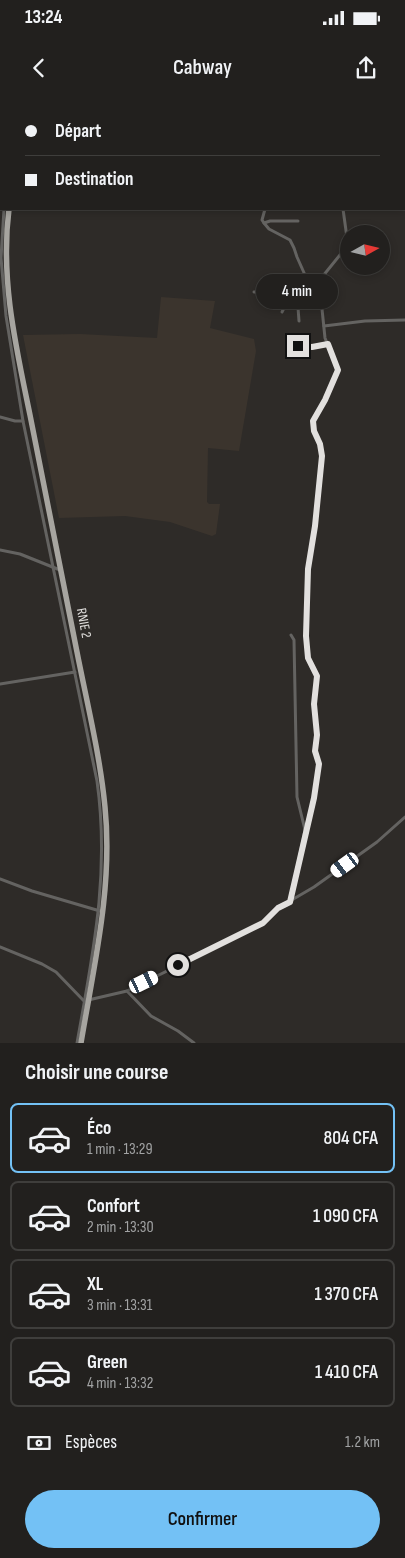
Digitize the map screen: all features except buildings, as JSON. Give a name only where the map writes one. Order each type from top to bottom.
[{"type":"highway","name":"RNIE 2","points":[[9,210],[6,257],[11,317],[105,805],[107,866],[81,1043]]},
{"type":"street","points":[[0,684],[78,672],[23,421],[2,286],[1,247],[4,210]]},
{"type":"street","points":[[265,210],[262,220],[269,229],[290,240],[305,275],[314,287],[315,296],[322,309],[328,344],[338,370],[325,400],[313,421],[314,431],[320,444],[322,456],[315,526],[308,569],[306,636],[308,658],[317,676],[314,704],[317,735],[315,751],[319,764],[314,798],[305,830],[290,902]]},
{"type":"street","points":[[343,210],[345,225]]},
{"type":"street","points":[[264,223],[270,221],[298,221]]},
{"type":"street","points":[[254,292],[297,294],[310,292],[340,255]]},
{"type":"street","points":[[269,293],[270,281]]},
{"type":"street","points":[[314,287],[331,288]]},
{"type":"street","points":[[282,312],[284,308],[283,293]]},
{"type":"street","points":[[297,294],[299,321]]},
{"type":"street","points":[[324,326],[405,320]]},
{"type":"street","points":[[298,346],[312,347],[328,344]]},
{"type":"street","points":[[0,417],[23,421]]},
{"type":"street","points":[[0,550],[20,554],[61,570]]},
{"type":"street","points":[[291,635],[294,640],[297,797],[305,830]]},
{"type":"street","points":[[86,1001],[127,991],[263,923],[278,908],[314,887],[377,842],[405,817]]},
{"type":"street","points":[[0,879],[32,892],[101,911]]},
{"type":"street","points":[[0,947],[42,964],[56,972],[86,1001]]},
{"type":"street","points":[[127,991],[151,1016],[178,1031],[194,1043]]},
{"type":"street","points":[[77,1043],[86,1001]]},
{"type":"shaded area","points":[[161,297],[215,301],[210,328],[254,339],[256,351],[239,451],[208,448],[207,502],[209,504],[220,504],[216,534],[212,536],[170,522],[125,516],[59,518],[23,335],[80,334],[157,338]]},
{"type":"route","points":[[178,965],[263,923],[278,908],[290,902],[305,830],[314,798],[319,764],[315,751],[317,735],[314,704],[317,676],[309,663],[306,636],[308,569],[315,526],[322,456],[320,444],[314,431],[313,421],[325,400],[338,370],[328,344],[312,347],[298,346]]}]
